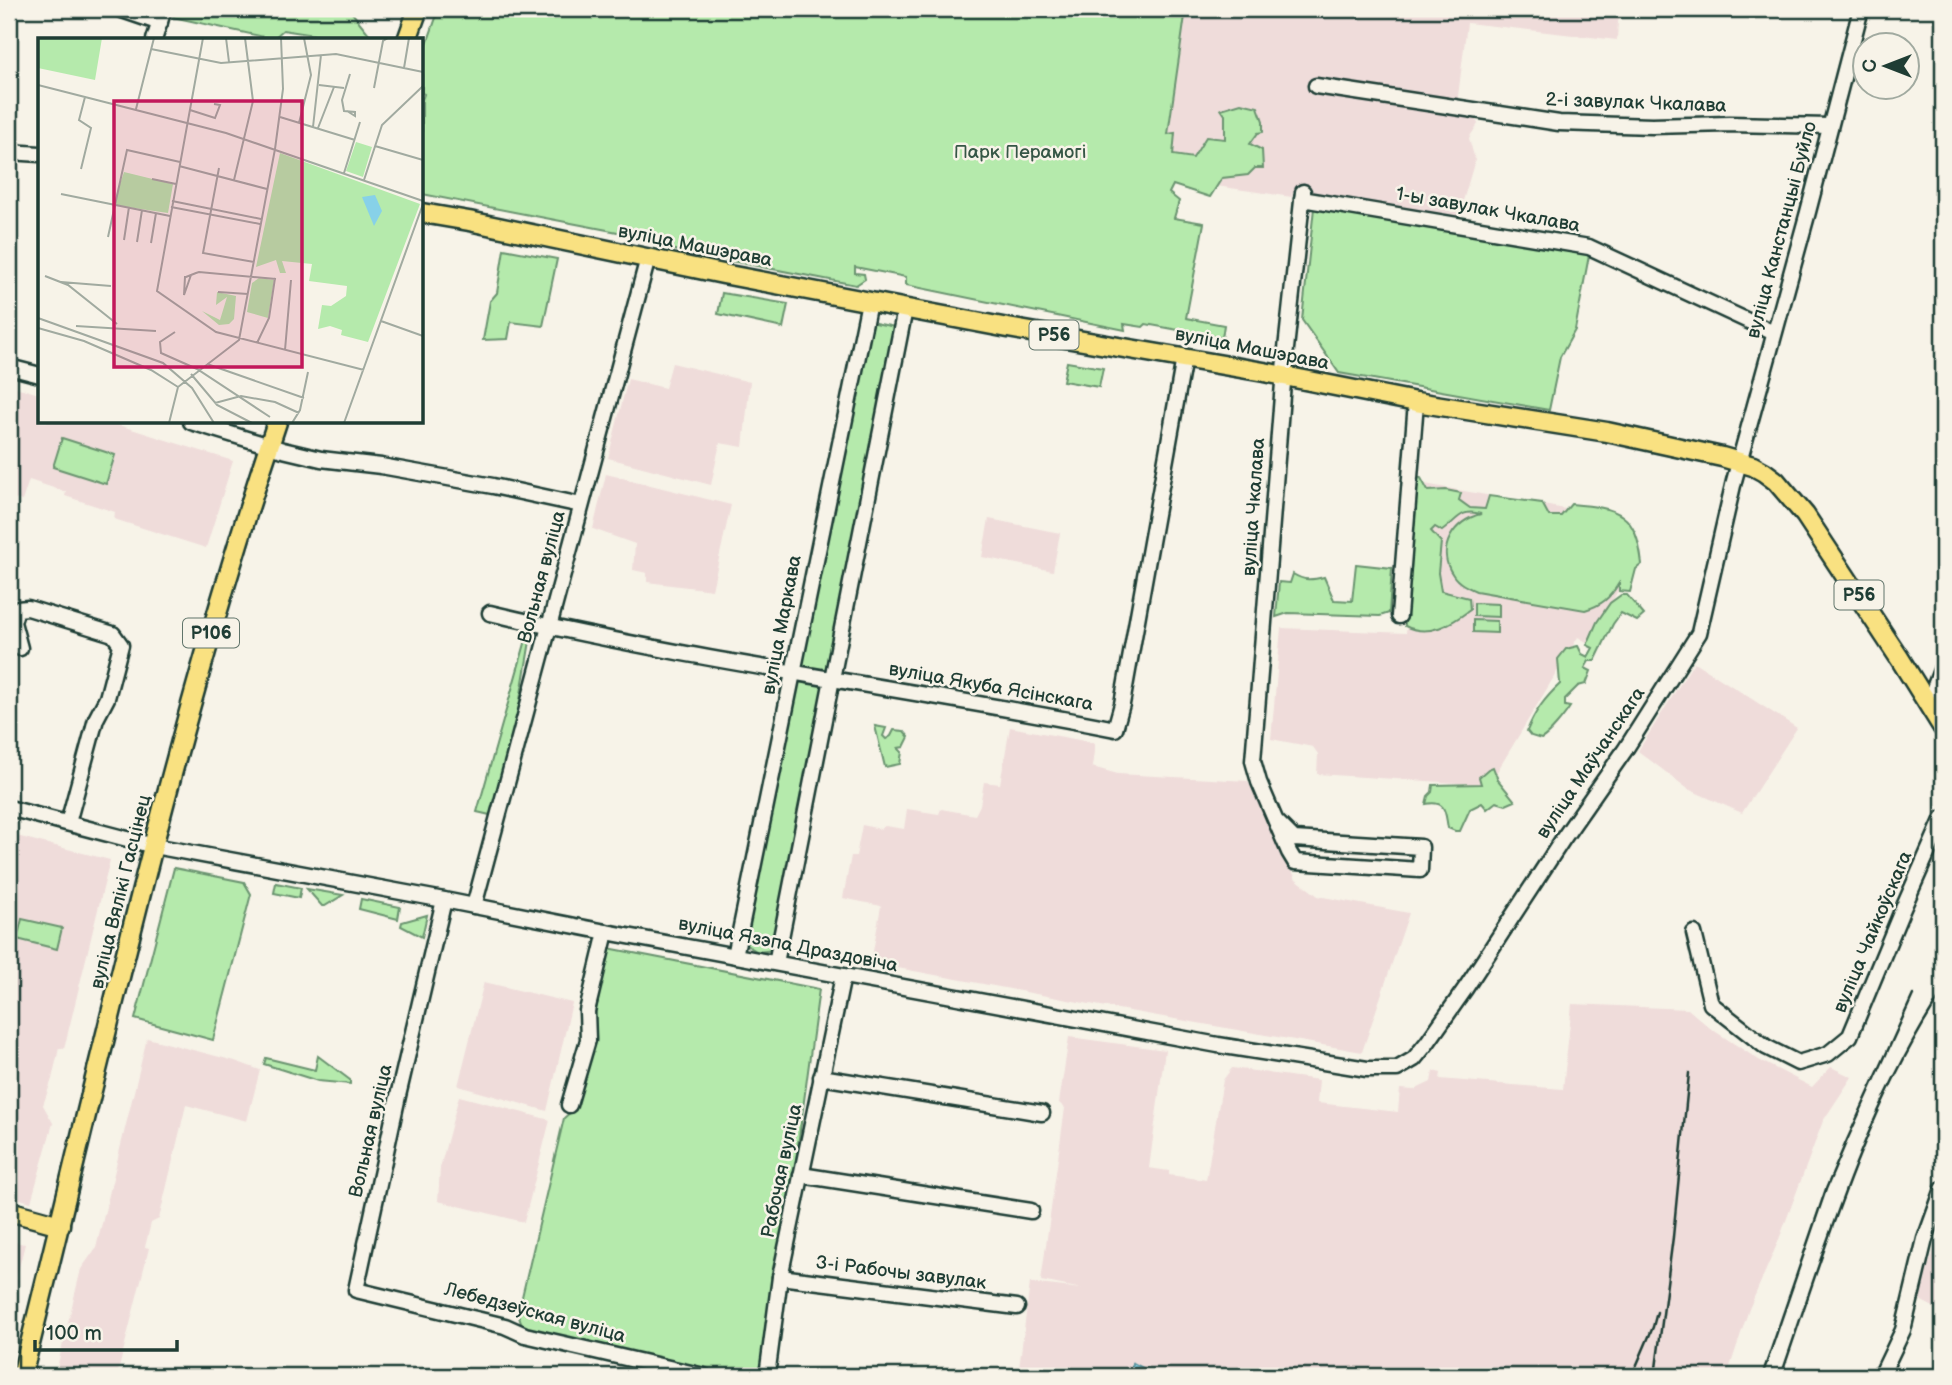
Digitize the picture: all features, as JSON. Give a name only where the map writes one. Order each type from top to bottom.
[{"type":"main road","points":[[408,38],[418,9]]},
{"type":"main road","name":"вуліца Машэрава","points":[[424,214],[469,221],[905,309],[1416,402],[1606,432],[1740,462],[1764,472],[1776,481],[1805,515],[1852,584],[1943,729]]},
{"type":"main road","name":"вуліца Вялікі Гасцінец","points":[[22,1376],[119,978],[194,691],[275,424]]},
{"type":"main road","points":[[9,1210],[60,1225]]},
{"type":"street","points":[[119,9],[162,16],[155,38]]},
{"type":"street","name":"вуліца Канстанцыі Буйло","points":[[1740,462],[1861,9]]},
{"type":"street","name":"2-і завулак Чкалава","points":[[1316,86],[1559,122],[1651,126],[1830,126]]},
{"type":"street","points":[[9,152],[38,154]]},
{"type":"street","name":"1-ы завулак Чкалава","points":[[1303,195],[1589,247],[1774,333]]},
{"type":"street","name":"вуліца Чкалава","points":[[1276,821],[1294,839],[1421,847],[1420,870],[1295,862],[1289,852],[1259,782],[1253,761],[1284,376],[1303,195]]},
{"type":"street","name":"Вольная вуліца","points":[[474,906],[648,258]]},
{"type":"street","name":"вуліца Маркава","points":[[735,956],[869,302]]},
{"type":"street","points":[[776,963],[905,309]]},
{"type":"street","name":"вуліца Якуба Ясінскага","points":[[490,613],[793,673],[1115,729],[1122,704],[1184,358]]},
{"type":"street","points":[[9,366],[38,374]]},
{"type":"street","points":[[1399,617],[1416,402]]},
{"type":"street","points":[[197,424],[268,446],[321,458],[493,486],[581,505]]},
{"type":"street","name":"вуліца Маўчанскага","points":[[1414,1059],[1465,989],[1625,750],[1699,633],[1740,462]]},
{"type":"street","points":[[20,648],[13,622],[17,609],[28,608],[113,634],[121,645],[107,698],[96,719],[68,823]]},
{"type":"street","points":[[1928,704],[1943,665]]},
{"type":"street","name":"вуліца Язэпа Драздовіча","points":[[9,808],[154,846],[1110,1026],[1367,1069],[1397,1069],[1414,1059]]},
{"type":"street","name":"вуліца Чайкоўскага","points":[[1694,933],[1711,1004],[1766,1047],[1798,1063],[1828,1054],[1850,1036],[1943,818]]},
{"type":"street","name":"Вольная вуліца","points":[[356,1290],[444,900]]},
{"type":"street","points":[[569,1105],[588,1040],[587,1011],[606,932]]},
{"type":"street","name":"Рабочая вуліца","points":[[767,1376],[780,1277],[843,976]]},
{"type":"street","points":[[821,1077],[1042,1113]]},
{"type":"street","points":[[801,1175],[1031,1211]]},
{"type":"street","points":[[1881,1376],[1903,1330],[1925,1239],[1943,1189]]},
{"type":"street","name":"3-і Рабочы завулак","points":[[780,1277],[1017,1307]]},
{"type":"street","name":"Лебедзеўская вуліца","points":[[356,1290],[505,1326],[525,1335],[704,1376]]},
{"type":"shaded area","points":[[1186,9],[1626,9],[1618,21],[1617,40],[1467,23],[1456,113],[1474,116],[1478,124],[1469,138],[1475,160],[1458,218],[1293,192],[1292,197],[1161,178]]},
{"type":"shaded area","points":[[672,363],[750,382],[743,447],[720,443],[711,485],[608,458],[628,379],[665,388]]},
{"type":"shaded area","points":[[9,385],[38,394],[38,424],[115,424],[233,461],[206,548],[114,519],[115,512],[65,496],[66,492],[29,480],[22,501],[9,497]]},
{"type":"shaded area","points":[[606,474],[731,505],[712,590],[647,582],[647,573],[633,570],[635,544],[593,529]]},
{"type":"shaded area","points":[[1419,483],[1605,516],[1627,575],[1588,643],[1578,637],[1489,785],[1317,774],[1318,754],[1313,747],[1271,739],[1281,628],[1406,633]]},
{"type":"shaded area","points":[[989,519],[1060,533],[1053,571],[982,557]]},
{"type":"shaded area","points":[[1694,662],[1797,728],[1742,813],[1688,789],[1638,751]]},
{"type":"shaded area","points":[[1010,727],[1095,743],[1092,767],[1118,774],[1248,781],[1296,879],[1318,896],[1409,913],[1362,1052],[871,963],[881,906],[843,898],[851,856],[856,856],[862,825],[880,829],[885,826],[904,829],[907,809],[939,814],[941,809],[975,815],[980,805],[984,782],[1000,784]]},
{"type":"shaded area","points":[[9,834],[110,860],[64,1049],[59,1048],[43,1105],[53,1123],[31,1202],[9,1196]]},
{"type":"shaded area","points":[[484,982],[572,1003],[547,1111],[458,1086]]},
{"type":"shaded area","points":[[1572,1004],[1688,1009],[1710,1028],[1759,1060],[1812,1087],[1831,1067],[1852,1077],[1823,1121],[1778,1242],[1749,1309],[1727,1376],[1018,1376],[1030,1283],[1082,1289],[1041,1281],[1065,1108],[1059,1103],[1069,1037],[1165,1050],[1149,1168],[1169,1171],[1169,1175],[1206,1180],[1223,1080],[1232,1068],[1319,1080],[1317,1103],[1398,1112],[1400,1089],[1414,1090],[1431,1082],[1433,1071],[1441,1073],[1440,1079],[1563,1089]]},
{"type":"shaded area","points":[[147,1038],[260,1070],[247,1121],[186,1105],[159,1219],[151,1223],[145,1247],[149,1248],[117,1376],[55,1376],[81,1269],[96,1248]]},
{"type":"shaded area","points":[[459,1096],[550,1120],[524,1222],[438,1201],[440,1168]]},
{"type":"shaded area","points":[[1943,1227],[1943,1312],[1916,1298]]},
{"type":"shaded area","points":[[9,1241],[25,1244],[9,1323]]},
{"type":"green space","points":[[176,9],[349,9],[372,38],[333,38],[283,30],[274,38],[268,38],[173,17]]},
{"type":"green space","name":"Парк Перамогі","points":[[439,9],[1186,9],[1168,134],[1175,133],[1173,155],[1193,158],[1206,137],[1225,139],[1225,115],[1221,109],[1241,103],[1258,107],[1263,121],[1263,132],[1258,133],[1250,144],[1262,150],[1263,168],[1255,168],[1248,175],[1222,178],[1210,197],[1173,185],[1169,193],[1179,201],[1174,218],[1204,223],[1186,318],[1224,325],[1222,338],[1146,324],[1143,327],[1124,324],[1125,330],[906,285],[906,277],[855,267],[855,273],[864,274],[865,279],[856,285],[669,249],[664,241],[424,194],[424,52]]},
{"type":"green space","points":[[1314,208],[1590,250],[1575,330],[1560,357],[1549,410],[1339,373],[1302,320]]},
{"type":"green space","points":[[504,249],[557,259],[543,326],[511,322],[508,339],[483,340],[490,301],[497,293]]},
{"type":"green space","points":[[722,293],[788,304],[783,328],[718,314]]},
{"type":"green space","points":[[870,322],[895,327],[774,950],[758,952],[743,943]]},
{"type":"green space","points":[[1067,362],[1103,368],[1099,387],[1063,381]]},
{"type":"green space","points":[[62,438],[115,455],[106,484],[53,467]]},
{"type":"green space","points":[[1413,476],[1421,478],[1428,491],[1461,493],[1459,500],[1470,508],[1485,509],[1489,496],[1542,503],[1549,516],[1561,516],[1571,504],[1613,511],[1630,523],[1639,547],[1642,564],[1636,569],[1630,592],[1619,591],[1619,583],[1605,600],[1585,610],[1469,588],[1453,575],[1446,555],[1450,537],[1456,529],[1471,517],[1481,514],[1468,513],[1442,531],[1435,527],[1431,531],[1441,542],[1438,573],[1441,591],[1469,598],[1470,610],[1431,630],[1423,631],[1405,626]]},
{"type":"green space","points":[[1356,564],[1392,568],[1389,613],[1380,616],[1288,613],[1276,617],[1279,582],[1290,583],[1293,574],[1308,579],[1324,577],[1334,600],[1352,601]]},
{"type":"green space","points":[[1621,595],[1627,595],[1644,615],[1637,621],[1621,613],[1595,661],[1589,661],[1585,668],[1591,671],[1586,684],[1578,686],[1565,699],[1565,706],[1570,707],[1568,711],[1544,737],[1541,739],[1531,736],[1527,731],[1533,717],[1560,684],[1558,659],[1566,649],[1578,646],[1582,654],[1588,657],[1593,648],[1587,645],[1597,622],[1610,603]]},
{"type":"green space","points":[[1474,603],[1499,604],[1499,617],[1474,616]]},
{"type":"green space","points":[[1473,620],[1497,621],[1497,633],[1473,632]]},
{"type":"green space","points":[[526,640],[530,641],[517,718],[490,815],[477,812]]},
{"type":"green space","points":[[875,726],[886,728],[883,736],[886,739],[894,730],[904,731],[909,737],[904,747],[898,748],[902,752],[900,764],[885,767]]},
{"type":"green space","points":[[1493,767],[1498,780],[1515,801],[1506,805],[1496,802],[1487,809],[1482,803],[1470,809],[1460,831],[1448,828],[1441,806],[1426,804],[1433,785],[1481,784],[1479,777]]},
{"type":"green space","points":[[174,868],[244,882],[251,894],[213,1040],[135,1019]]},
{"type":"green space","points":[[276,883],[301,888],[299,898],[274,893]]},
{"type":"green space","points":[[307,889],[343,895],[322,906]]},
{"type":"green space","points":[[361,899],[400,907],[398,919],[359,909]]},
{"type":"green space","points":[[427,915],[422,937],[401,926],[402,922]]},
{"type":"green space","points":[[22,919],[62,928],[57,949],[17,939]]},
{"type":"green space","points":[[608,948],[819,989],[767,1376],[704,1376],[525,1335],[518,1314],[564,1118],[573,1110],[590,1041]]},
{"type":"green space","points":[[318,1056],[350,1080],[350,1084],[318,1081],[264,1064],[266,1058],[315,1070]]},
{"type":"water","points":[[1133,1363],[1151,1372],[1151,1376],[1129,1376]]},
{"type":"railway","points":[[1781,1376],[1832,1228],[1870,1130],[1916,1037],[1943,992]]},
{"type":"railway","points":[[1762,1376],[1826,1189],[1913,995]]},
{"type":"railway","points":[[1655,1376],[1673,1237],[1689,1073]]},
{"type":"railway","points":[[1632,1376],[1657,1312]]}]
